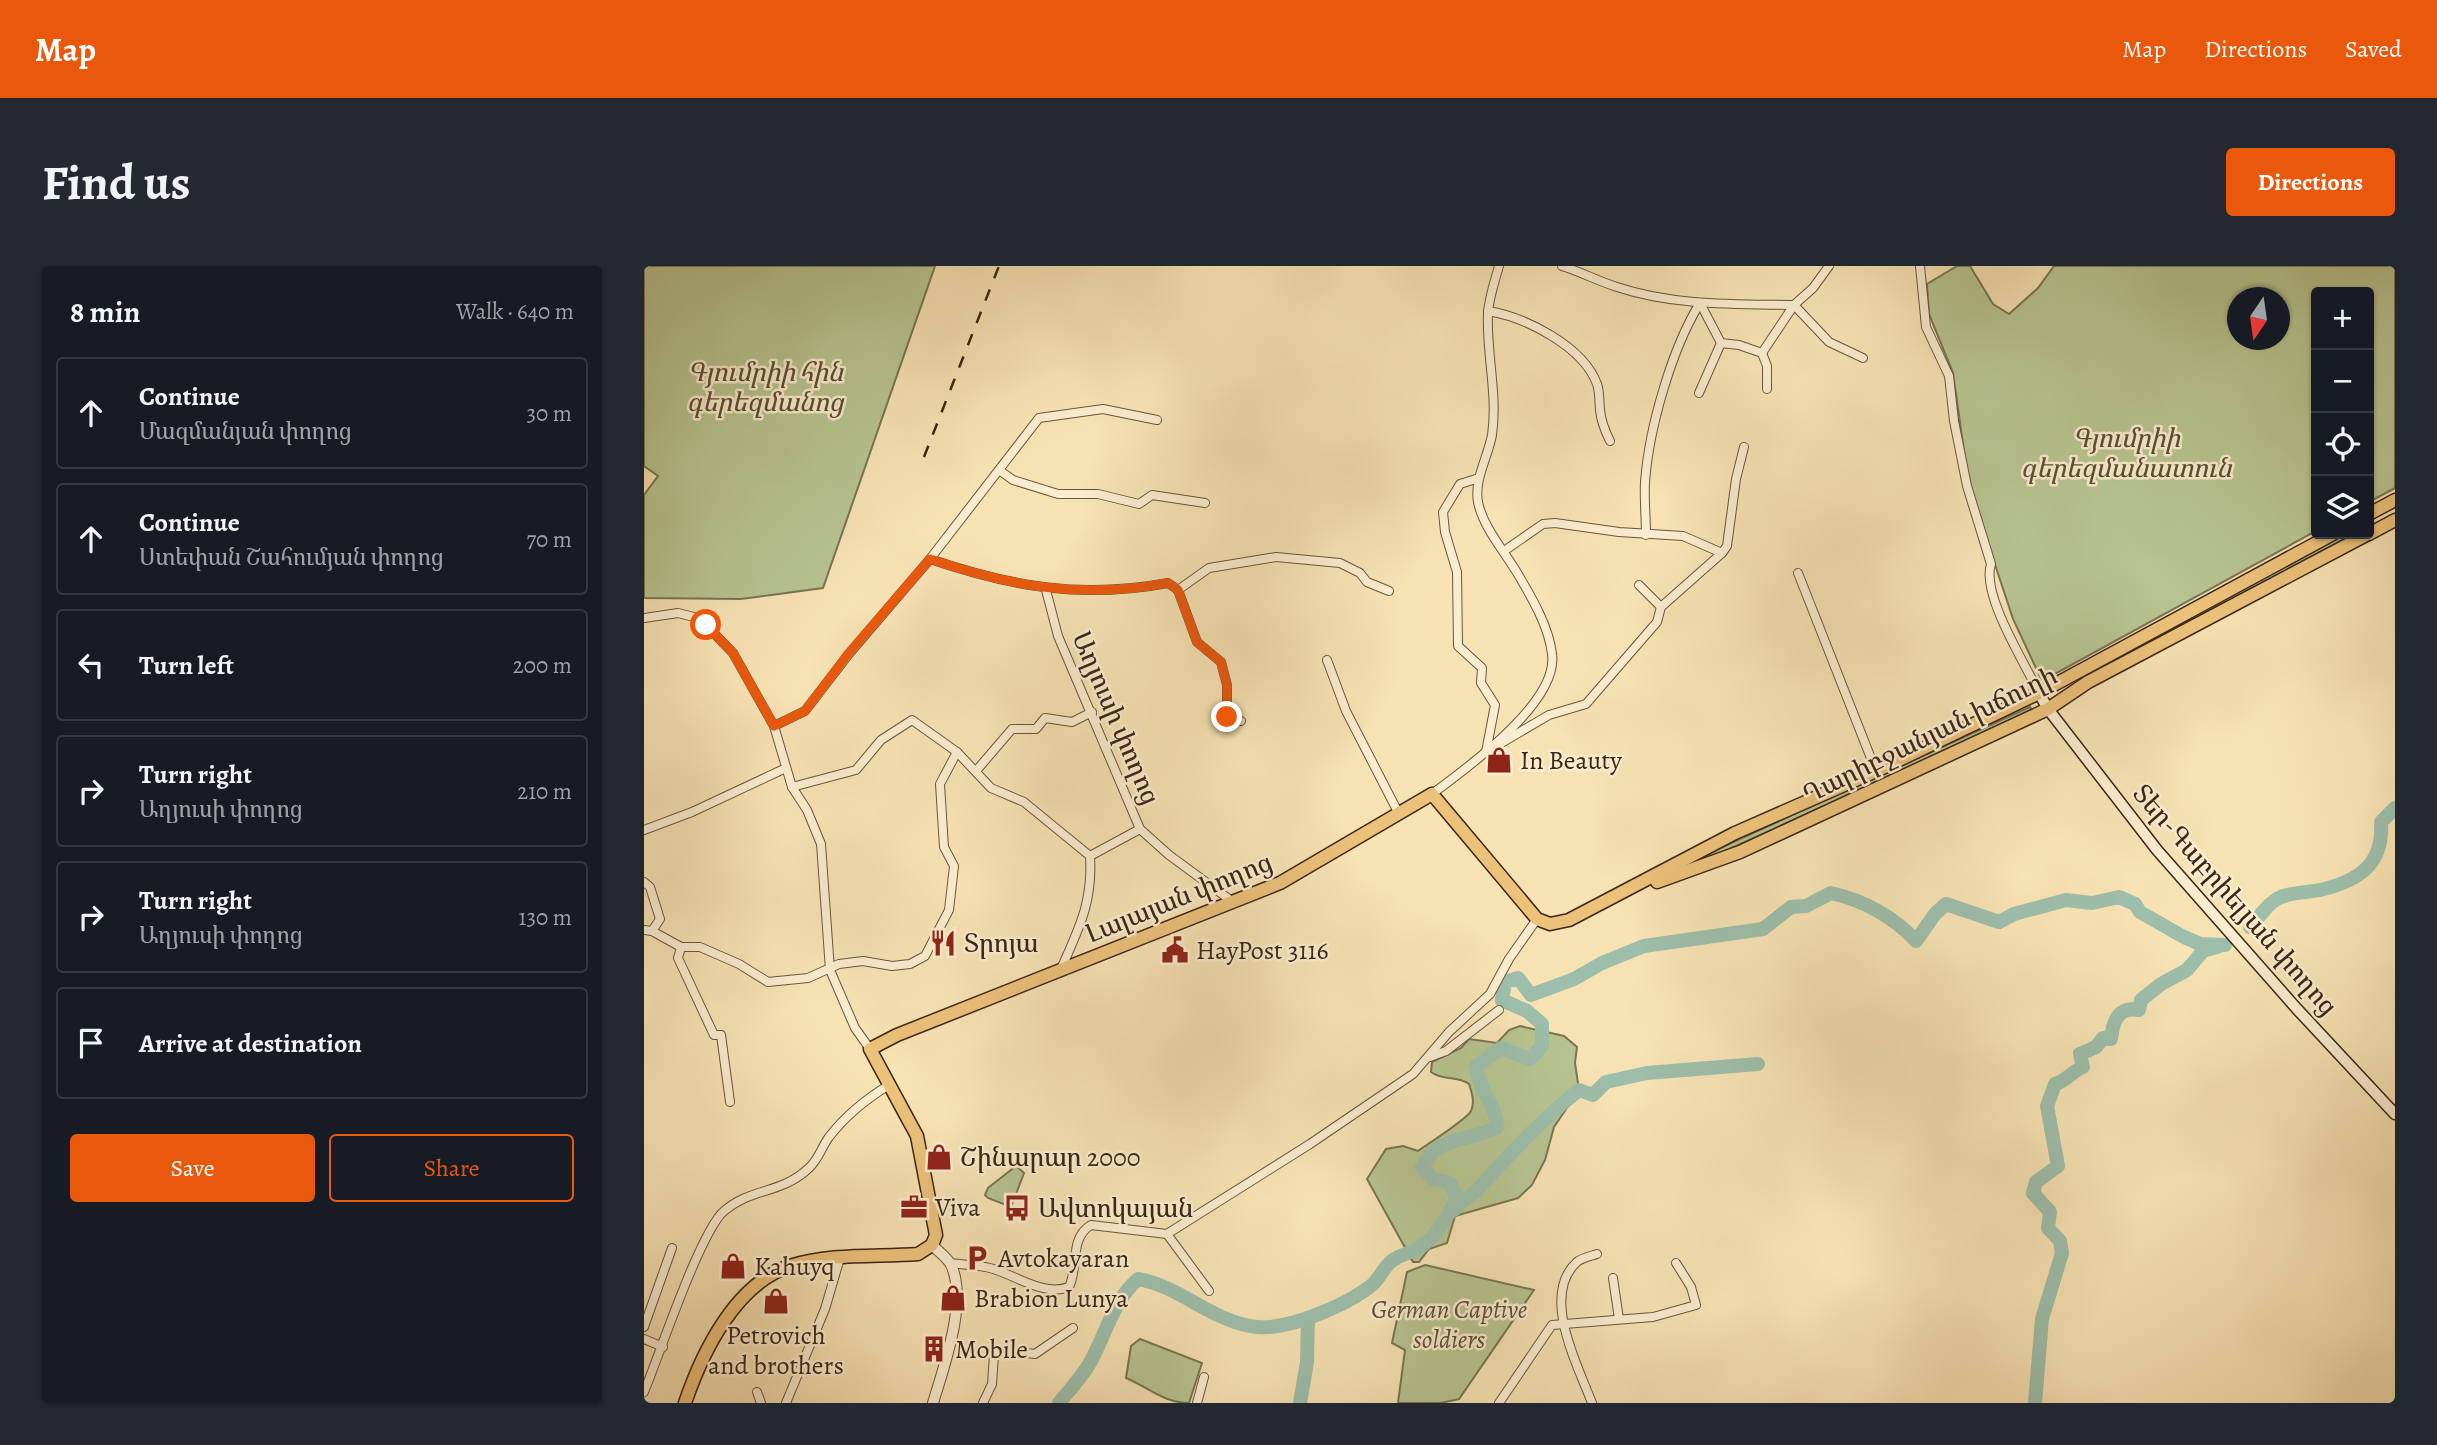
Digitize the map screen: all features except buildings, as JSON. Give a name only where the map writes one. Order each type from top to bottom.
[{"type":"highway","points":[[2374,511],[2395,500]]},
{"type":"highway","name":"Ղարիբջանյան խճուղի","points":[[2374,531],[2395,520]]},
{"type":"highway","name":"Ղարիբջանյան խճուղի","points":[[1537,919],[1550,924],[1569,919],[1735,833],[1876,771],[2039,693],[2324,539]]},
{"type":"highway","name":"Ղարիբջանյան խճուղի","points":[[1614,897],[1740,852],[2048,709],[2088,682],[2360,539]]},
{"type":"highway","points":[[1433,794],[1537,919]]},
{"type":"highway","name":"Լալայան փողոց","points":[[870,1049],[909,1030],[1280,883],[1433,794]]},
{"type":"highway","points":[[678,1403],[687,1397],[726,1318],[754,1288],[786,1267],[840,1258],[918,1254],[932,1245],[936,1235],[917,1136],[870,1049]]},
{"type":"main road","name":"Տեր-Գաբրիելյան փողոց","points":[[2039,693],[2048,709],[2157,850],[2297,1009],[2395,1114]]},
{"type":"street","name":"Լալայան փողոց","points":[[1433,794],[1486,752],[1541,696],[1550,676],[1553,655],[1546,632],[1504,551],[1481,515],[1477,498],[1479,478],[1492,435],[1488,311],[1499,266]]},
{"type":"street","points":[[1562,266],[1618,287],[1700,303],[1794,305],[1829,342],[1863,358]]},
{"type":"street","points":[[1762,353],[1777,336],[1794,305],[1813,288],[1829,266]]},
{"type":"street","points":[[1920,266],[1926,327],[1948,376],[1967,486],[1991,564],[1988,575],[2004,621],[2039,693]]},
{"type":"street","points":[[1700,303],[1721,343],[1762,353]]},
{"type":"street","points":[[1646,535],[1645,482],[1660,406],[1690,320],[1700,303]]},
{"type":"street","points":[[1488,311],[1505,314],[1573,351],[1588,367],[1598,386],[1600,413],[1610,441]]},
{"type":"street","points":[[1699,393],[1721,343]]},
{"type":"street","points":[[1762,353],[1767,366],[1767,389]]},
{"type":"street","points":[[774,726],[805,711],[848,654],[930,559],[1039,418],[1103,409],[1157,420]]},
{"type":"street","points":[[1504,551],[1542,524],[1646,535],[1683,536],[1722,553],[1727,546],[1736,479],[1744,447]]},
{"type":"street","points":[[999,470],[1013,480],[1058,494],[1098,494],[1139,504],[1152,495],[1205,503]]},
{"type":"street","points":[[1479,478],[1460,484],[1443,512],[1445,532],[1457,572],[1458,646],[1482,668],[1481,683],[1495,705],[1486,752]]},
{"type":"street","name":"Լալայան փողոց","points":[[1486,752],[1549,715],[1587,704],[1657,622],[1661,607],[1722,553]]},
{"type":"street","points":[[1241,721],[1227,717],[1227,685],[1221,662],[1197,642],[1178,590],[1209,568],[1276,557],[1340,563],[1360,573],[1367,582],[1389,591]]},
{"type":"street","name":"Աղյուսի փողոց","points":[[930,559],[975,575],[1046,590],[1133,589],[1168,583],[1178,590]]},
{"type":"street","points":[[1798,573],[1876,771]]},
{"type":"street","points":[[1639,585],[1661,607]]},
{"type":"street","name":"Աղյուսի փողոց","points":[[1046,590],[1058,636],[1140,829],[1169,855],[1233,902]]},
{"type":"street","points":[[644,618],[678,613],[694,617],[733,653],[774,726],[792,787],[807,810],[821,844],[830,970],[855,1028],[870,1049]]},
{"type":"street","points":[[1326,660],[1346,711],[1399,814]]},
{"type":"street","points":[[976,771],[1012,729],[1036,729],[1045,718],[1072,722],[1092,712]]},
{"type":"street","points":[[792,787],[856,770],[881,740],[912,720],[957,752],[991,788],[1024,802],[1090,856],[1091,881],[1087,911],[1059,972]]},
{"type":"street","points":[[644,882],[650,887],[660,919],[648,930],[681,947],[700,947],[739,964],[768,982],[807,978],[839,964],[863,961],[892,966],[910,964],[925,956],[949,910],[954,866],[944,846],[940,784],[957,752]]},
{"type":"street","points":[[644,830],[692,812],[786,768]]},
{"type":"street","points":[[1090,856],[1140,829]]},
{"type":"street","points":[[951,1263],[989,1268],[1049,1290],[1062,1290],[1069,1287],[1074,1277],[1076,1245],[1083,1230],[1091,1225],[1167,1234],[1310,1144],[1413,1074],[1449,1032],[1490,993],[1537,919]]},
{"type":"street","points":[[681,947],[678,958],[714,1035],[722,1035],[730,1102]]},
{"type":"street","points":[[1430,1057],[1446,1051],[1499,1010]]},
{"type":"street","points":[[644,1392],[706,1241],[721,1214],[754,1194],[778,1189],[797,1179],[817,1161],[828,1139],[864,1100],[889,1085]]},
{"type":"street","points":[[1167,1234],[1209,1291]]},
{"type":"street","points":[[932,1245],[951,1263],[958,1293],[946,1358],[933,1403]]},
{"type":"street","points":[[644,1327],[672,1248]]},
{"type":"street","points":[[1592,1403],[1563,1325],[1559,1292],[1577,1262],[1597,1254]]},
{"type":"street","points":[[786,1403],[825,1309],[840,1258]]},
{"type":"street","points":[[1499,1403],[1552,1325],[1653,1317],[1696,1305],[1691,1287],[1676,1263]]},
{"type":"street","points":[[1613,1278],[1619,1319]]},
{"type":"street","points":[[983,1403],[992,1384],[994,1355],[1000,1350],[1035,1354],[1073,1328]]},
{"type":"street","points":[[644,1339],[663,1347]]},
{"type":"street","points":[[1196,1403],[1204,1377]]},
{"type":"street","points":[[757,1392],[761,1403]]},
{"type":"green space","name":"Գյումրիի հին գերեզմանոց","points":[[644,266],[935,266],[823,588],[741,599],[644,598],[644,495],[658,476],[644,466]]},
{"type":"green space","name":"Գյումրիի գերեզմանատուն","points":[[1957,266],[1970,266],[1993,304],[2009,314],[2038,288],[2054,266],[2395,266],[2395,488],[2374,499],[2374,287],[2311,287],[2311,534],[2042,681],[2013,619],[1969,486],[1953,373],[1929,314],[1927,284]]},
{"type":"green space","points":[[2334,539],[2347,539],[2084,679],[2080,675]]},
{"type":"green space","points":[[2030,707],[2033,711],[1707,859],[1705,855]]},
{"type":"green space","points":[[1520,1026],[1564,1036],[1577,1047],[1575,1063],[1579,1090],[1554,1127],[1545,1160],[1532,1185],[1518,1198],[1455,1216],[1447,1243],[1429,1249],[1419,1262],[1413,1262],[1367,1179],[1386,1149],[1403,1146],[1418,1151],[1471,1111],[1473,1101],[1469,1084],[1435,1075],[1431,1072],[1432,1062],[1461,1048],[1469,1039],[1497,1043],[1509,1030]]},
{"type":"green space","points":[[1016,1166],[1024,1173],[1011,1207],[988,1198],[985,1195],[988,1188]]},
{"type":"green space","name":"German Captive soldiers","points":[[1425,1265],[1534,1290],[1459,1399],[1441,1403],[1398,1403],[1405,1350],[1392,1343],[1407,1272]]},
{"type":"green space","points":[[1140,1339],[1202,1363],[1189,1403],[1164,1397],[1126,1378],[1131,1346]]},
{"type":"waterway","points":[[2250,927],[2277,899],[2334,886],[2357,876],[2373,860],[2381,837],[2381,822],[2395,808]]},
{"type":"waterway","points":[[1059,1403],[1089,1365],[1116,1307],[1138,1279],[1168,1289],[1241,1324],[1257,1327],[1285,1325],[1317,1315],[1361,1293],[1372,1285],[1393,1260],[1417,1249],[1430,1239],[1457,1199],[1450,1183],[1433,1179],[1422,1167],[1429,1156],[1446,1144],[1497,1127],[1494,1111],[1480,1083],[1476,1066],[1501,1048],[1530,1059],[1542,1046],[1542,1024],[1527,1011],[1502,1000],[1505,982],[1518,978],[1531,995],[1574,979],[1602,963],[1644,946],[1763,929],[1791,907],[1806,906],[1831,893],[1855,900],[1877,911],[1898,924],[1916,941],[1935,914],[1946,904],[1999,922],[2014,914],[2066,900],[2092,903],[2119,897],[2135,904],[2140,912],[2182,936],[2200,944],[2225,945]]},
{"type":"waterway","points":[[2035,1403],[2042,1319],[2062,1253],[2060,1241],[2048,1228],[2050,1212],[2033,1193],[2036,1182],[2058,1166],[2047,1106],[2055,1084],[2083,1067],[2080,1054],[2096,1047],[2103,1038],[2111,1039],[2113,1026],[2121,1013],[2126,1010],[2139,1010],[2141,1000],[2161,984],[2187,970],[2203,951],[2217,947]]},
{"type":"waterway","points":[[1454,1210],[1475,1192],[1539,1125],[1579,1090],[1593,1095],[1606,1082],[1647,1073],[1758,1064]]},
{"type":"waterway","points":[[1300,1403],[1307,1362],[1308,1318]]},
{"type":"railway","points":[[924,457],[999,266]]},
{"type":"place","name":"In Beauty","points":[[1499,760]]},
{"type":"place","name":"Տրոյա","points":[[943,943]]},
{"type":"place","name":"HayPost 3116","points":[[1175,950]]},
{"type":"place","name":"Շինարար 2000","points":[[939,1157]]},
{"type":"place","name":"Viva","points":[[914,1207]]},
{"type":"place","name":"Ավտոկայան","points":[[1017,1208]]},
{"type":"place","name":"Avtokayaran","points":[[977,1258]]},
{"type":"place","name":"Kahuyq","points":[[733,1266]]},
{"type":"place","name":"Brabion Lunya","points":[[953,1298]]},
{"type":"place","name":"Petrovich and brothers","points":[[776,1301]]},
{"type":"place","name":"Mobile","points":[[934,1349]]},
{"type":"route","points":[[706,625],[720,643],[733,653],[774,726],[805,711],[848,654],[930,559],[975,575],[1046,590],[1133,589],[1168,583],[1178,590],[1185,617],[1197,642],[1221,662],[1227,685],[1227,717]]}]
